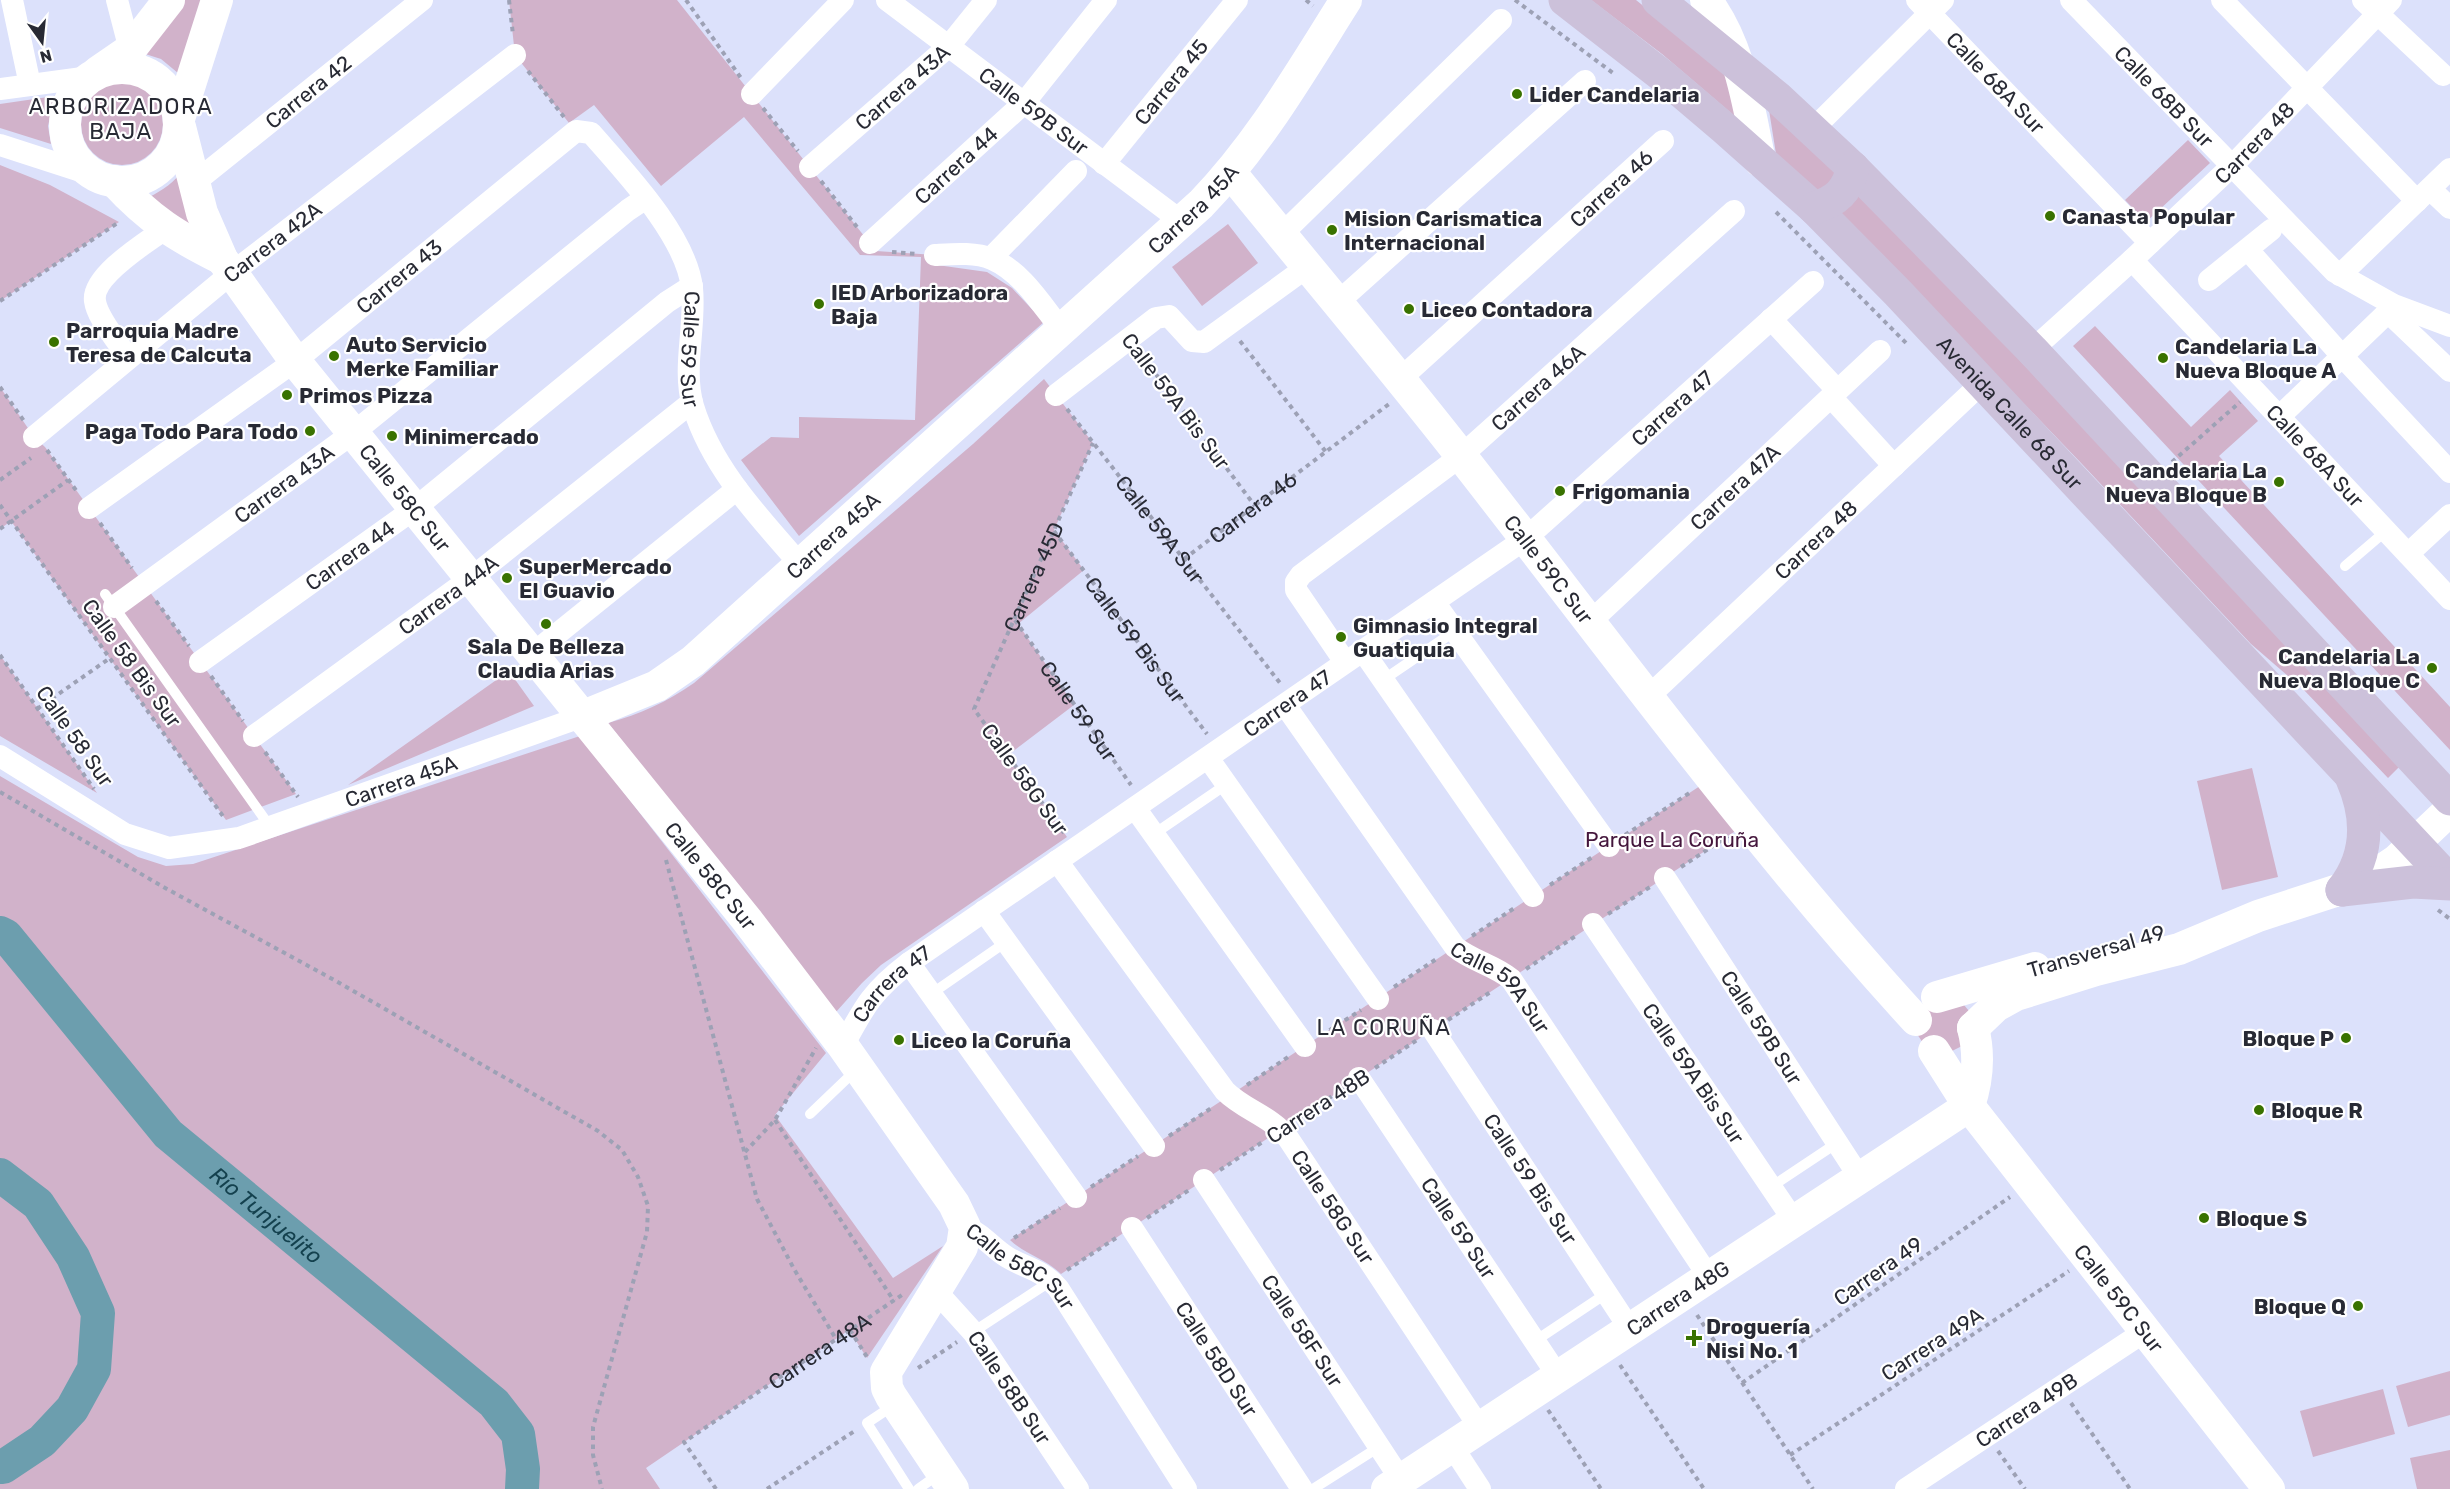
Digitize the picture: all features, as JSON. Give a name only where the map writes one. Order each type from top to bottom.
[{"type":"main road","name":"Avenida Calle 68 Sur","points":[[1565,0],[1664,77],[1814,208],[1983,382],[2450,882]]},
{"type":"main road","points":[[1658,0],[1813,129],[1853,168],[2032,350],[2450,799]]},
{"type":"main road","points":[[1814,208],[1829,204],[1841,195],[1849,183],[1853,168]]},
{"type":"main road","points":[[2342,890],[2359,863],[2365,833],[2363,810],[2349,772]]},
{"type":"main road","points":[[2342,890],[2413,882],[2450,882]]},
{"type":"street","points":[[12,0],[30,85]]},
{"type":"street","points":[[117,0],[130,50]]},
{"type":"street","points":[[169,0],[154,23],[130,50],[77,89],[69,103],[64,120],[66,137],[72,153],[82,166],[105,179],[133,181],[151,174],[166,162],[176,146],[179,123],[217,0]]},
{"type":"street","name":"Carrera 42","points":[[194,183],[422,0]]},
{"type":"street","points":[[752,94],[843,0]]},
{"type":"street","name":"Calle 59B Sur","points":[[888,0],[1181,221]]},
{"type":"street","name":"Carrera 43A","points":[[810,167],[949,46],[986,0]]},
{"type":"street","name":"Carrera 44","points":[[870,243],[1024,103],[1106,0]]},
{"type":"street","name":"Carrera 45","points":[[1104,164],[1237,0]]},
{"type":"street","name":"Carrera 45A","points":[[0,756],[125,834],[169,848],[239,838],[271,828],[581,717],[657,686],[693,661],[1062,329],[1231,173],[1268,124],[1346,0]]},
{"type":"street","points":[[1706,0],[1726,32],[1738,65],[1760,161]]},
{"type":"street","name":"Calle 68B Sur","points":[[2071,0],[2335,272],[2391,309],[2450,371]]},
{"type":"street","points":[[2222,0],[2306,89],[2423,195],[2450,208]]},
{"type":"street","points":[[1813,129],[1930,4]]},
{"type":"street","name":"Calle 68A Sur","points":[[1930,4],[2150,243]]},
{"type":"street","points":[[2377,5],[2443,75]]},
{"type":"street","name":"Carrera 48","points":[[2032,350],[2233,165],[2306,89],[2377,5]]},
{"type":"street","points":[[1281,235],[1501,20]]},
{"type":"street","name":"Carrera 42A","points":[[35,445],[227,266],[515,55]]},
{"type":"street","points":[[0,89],[94,75],[115,68],[133,68],[150,75],[165,86],[175,101],[179,123]]},
{"type":"street","points":[[1336,303],[1585,81]]},
{"type":"street","name":"Calle 58C Sur","points":[[179,123],[202,213],[227,266],[295,361],[747,920],[843,1047],[936,1178],[961,1216],[965,1227],[982,1235],[1008,1257],[1034,1268],[1051,1280],[1083,1325],[1186,1489]]},
{"type":"street","name":"Calle 59 Sur","points":[[583,132],[646,198],[683,257],[692,286],[689,372],[692,402],[707,442],[727,476],[800,564]]},
{"type":"street","name":"Carrera 43","points":[[89,508],[295,361],[583,132]]},
{"type":"street","name":"Carrera 46","points":[[1403,385],[1663,141]]},
{"type":"street","name":"Calle 58C Sur","points":[[0,145],[105,179],[165,229],[227,266]]},
{"type":"street","points":[[2340,275],[2450,169]]},
{"type":"street","points":[[991,258],[1076,171]]},
{"type":"street","name":"Calle 59C Sur","points":[[1231,173],[1461,456],[1748,823],[1868,967],[1916,1020]]},
{"type":"street","name":"Carrera 43A","points":[[110,600],[353,433],[646,198]]},
{"type":"street","name":"Carrera 46A","points":[[1354,657],[1296,590],[1296,582],[1301,575],[1461,456],[1734,211]]},
{"type":"street","points":[[120,346],[95,303],[96,292],[116,264],[165,229]]},
{"type":"street","points":[[2209,280],[2271,230]]},
{"type":"street","points":[[2248,250],[2342,356],[2450,472]]},
{"type":"street","points":[[935,255],[960,254],[991,258],[1017,275],[1062,329]]},
{"type":"street","name":"Calle 68A Sur","points":[[2132,260],[2450,599]]},
{"type":"street","points":[[1056,395],[1156,318],[1169,316],[1192,341],[1204,342],[1307,267]]},
{"type":"street","name":"Carrera 47","points":[[843,1047],[865,1005],[876,991],[909,963],[1525,539],[1813,282]]},
{"type":"street","name":"Carrera 44","points":[[200,662],[414,509],[667,302],[692,286]]},
{"type":"street","points":[[2280,416],[2391,309],[2450,326]]},
{"type":"street","points":[[1771,319],[1894,466]]},
{"type":"street","name":"Carrera 47A","points":[[1590,622],[1880,351]]},
{"type":"street","name":"Carrera 48","points":[[1648,697],[1983,382]]},
{"type":"street","name":"Carrera 44A","points":[[254,736],[470,579],[692,402]]},
{"type":"street","points":[[531,655],[737,489]]},
{"type":"street","points":[[2408,554],[2450,514]]},
{"type":"street","points":[[1434,602],[1609,846]]},
{"type":"street","points":[[1354,657],[1383,680],[1533,896]]},
{"type":"street","name":"Calle 59A Sur","points":[[1289,702],[1455,947],[1471,958],[1500,970],[1511,979],[1696,1286]]},
{"type":"street","points":[[1214,754],[1227,784],[1377,999]]},
{"type":"street","points":[[1139,805],[1154,834],[1305,1046]]},
{"type":"street","name":"Transversal 49","points":[[1972,1028],[1989,1011],[2006,999],[2094,966],[2179,949],[2258,916],[2342,890],[2382,872],[2416,844],[2450,810]]},
{"type":"street","name":"Calle 58G Sur","points":[[1066,855],[1225,1091],[1239,1104],[1263,1115],[1281,1129],[1480,1428]]},
{"type":"street","name":"Calle 59B Sur","points":[[1665,878],[1860,1178]]},
{"type":"street","points":[[984,911],[1154,1146]]},
{"type":"street","name":"Transversal 49","points":[[1937,997],[2176,927],[2258,916]]},
{"type":"street","name":"Calle 59A Bis Sur","points":[[1593,924],[1794,1221]]},
{"type":"street","points":[[909,963],[1076,1197]]},
{"type":"street","name":"Calle 59C Sur","points":[[1868,967],[1937,997]]},
{"type":"street","points":[[1969,1106],[1976,1086],[1978,1067],[1972,1016],[1964,1005],[1952,997],[1937,997],[1924,1004],[1916,1020],[1920,1041],[1934,1051],[1948,1053],[1957,1050],[1969,1039],[1972,1028]]},
{"type":"street","name":"Calle 59 Bis Sur","points":[[1433,1030],[1606,1293],[1618,1337]]},
{"type":"street","name":"Calle 59C Sur","points":[[1934,1051],[1969,1106],[2147,1330],[2269,1489]]},
{"type":"street","name":"Calle 59 Sur","points":[[1359,1078],[1535,1341],[1547,1384]]},
{"type":"street","name":"Carrera 48G","points":[[1394,1484],[1969,1106]]},
{"type":"street","name":"Calle 58F Sur","points":[[1204,1180],[1379,1447],[1394,1484]]},
{"type":"street","points":[[938,1484],[892,1395],[886,1372],[923,1289],[962,1247],[965,1227]]},
{"type":"street","name":"Calle 58D Sur","points":[[1132,1228],[1302,1489]]},
{"type":"street","name":"Calle 58B Sur","points":[[923,1289],[973,1332],[1078,1489]]},
{"type":"street","name":"Carrera 49B","points":[[1906,1489],[2147,1330]]},
{"type":"street","points":[[1452,1446],[1480,1489]]},
{"type":"lane","points":[[2345,566],[2386,530]]},
{"type":"lane","points":[[110,600],[271,828]]},
{"type":"lane","points":[[1383,680],[1455,631]]},
{"type":"lane","points":[[1154,834],[1227,784]]},
{"type":"lane","points":[[931,994],[1006,942]]},
{"type":"lane","points":[[810,1114],[843,1047]]},
{"type":"lane","points":[[1771,1187],[1837,1143]]},
{"type":"lane","points":[[973,1332],[1051,1280]]},
{"type":"lane","points":[[1535,1341],[1606,1293]]},
{"type":"lane","points":[[892,1395],[867,1423],[909,1489]]},
{"type":"lane","points":[[1313,1489],[1379,1447]]},
{"type":"path","points":[[509,0],[515,55],[583,132]]},
{"type":"path","points":[[0,301],[140,208]]},
{"type":"path","points":[[1228,325],[1326,452]]},
{"type":"path","name":"Calle 59A Bis Sur","points":[[1129,339],[1255,506]]},
{"type":"path","name":"Carrera 46","points":[[1184,559],[1326,452],[1403,385]]},
{"type":"path","points":[[2166,467],[2254,389]]},
{"type":"path","name":"Calle 59A Sur","points":[[1056,395],[1184,559],[1289,702]]},
{"type":"path","name":"Carrera 45D","points":[[974,709],[1093,442]]},
{"type":"path","points":[[0,480],[35,445]]},
{"type":"path","points":[[0,528],[68,480]]},
{"type":"path","name":"Calle 58 Bis Sur","points":[[0,505],[239,838]]},
{"type":"path","name":"Calle 59 Bis Sur","points":[[1054,531],[1214,754]]},
{"type":"path","name":"Calle 59 Sur","points":[[1014,619],[1139,805]]},
{"type":"path","name":"Calle 58 Sur","points":[[0,655],[97,794]]},
{"type":"path","points":[[37,709],[110,658]]},
{"type":"path","name":"Calle 58G Sur","points":[[974,709],[1066,855]]},
{"type":"path","points":[[0,792],[167,889],[459,1050],[598,1131],[622,1150],[638,1177],[648,1206],[647,1232],[593,1427],[593,1455],[602,1489]]},
{"type":"path","name":"Carrera 48B","points":[[1051,1280],[1748,823]]},
{"type":"path","points":[[666,860],[757,1199],[794,1269],[836,1340]]},
{"type":"path","points":[[745,1152],[843,1047]]},
{"type":"path","points":[[775,1120],[894,1300]]},
{"type":"path","name":"Carrera 49","points":[[1742,1383],[2031,1183]]},
{"type":"path","name":"Carrera 49A","points":[[1790,1455],[2090,1258]]},
{"type":"path","points":[[1696,1286],[1742,1383],[1813,1489]]},
{"type":"path","name":"Carrera 48A","points":[[716,1489],[684,1443],[894,1300],[923,1289]]},
{"type":"path","points":[[892,1395],[973,1332]]},
{"type":"path","points":[[1618,1337],[1704,1489]]},
{"type":"path","points":[[1547,1384],[1601,1489]]},
{"type":"path","points":[[2060,1387],[2130,1489]]},
{"type":"path","points":[[767,1489],[867,1423]]},
{"type":"path","points":[[1987,1436],[2025,1489]]},
{"type":"green space","points":[[185,0],[206,0],[184,78],[161,59],[139,52]]},
{"type":"green space","points":[[509,0],[677,0],[876,251],[935,255],[937,265],[987,272],[1012,288],[1044,322],[799,536],[741,460],[771,437],[799,438],[799,417],[915,420],[921,257],[860,255],[744,117],[661,186],[594,105],[569,123],[515,55]]},
{"type":"green space","points":[[1591,0],[1636,0],[1727,73],[1738,119],[1662,54]]},
{"type":"green space","points":[[122,83],[138,86],[151,95],[160,108],[163,124],[160,140],[151,153],[138,162],[122,165],[106,162],[93,153],[84,140],[81,124],[84,108],[93,95],[106,86]]},
{"type":"green space","points":[[55,96],[48,126],[51,144],[0,128],[0,104]]},
{"type":"green space","points":[[1769,110],[1907,240],[2400,766],[2388,778],[2303,689],[2251,644],[1847,220],[1776,154]]},
{"type":"green space","points":[[2188,140],[2210,163],[2146,222],[2125,200]]},
{"type":"green space","points":[[0,165],[50,185],[119,222],[0,301]]},
{"type":"green space","points":[[181,173],[197,239],[143,200],[173,182]]},
{"type":"green space","points":[[1228,224],[1258,263],[1202,306],[1172,267]]},
{"type":"green space","points":[[2095,326],[2191,427],[2230,390],[2258,421],[2219,456],[2450,707],[2450,750],[2073,346]]},
{"type":"green space","points":[[1044,379],[1093,443],[1054,530],[1084,570],[1018,624],[1074,705],[1008,755],[1067,837],[881,965],[836,1012],[608,723],[653,707],[694,683],[973,444]]},
{"type":"green space","points":[[0,387],[34,437],[45,447],[296,794],[226,820],[11,521],[0,529]]},
{"type":"green space","points":[[0,655],[97,793],[0,736]]},
{"type":"green space","points":[[509,671],[534,706],[348,785]]},
{"type":"green space","points":[[580,736],[826,1053],[775,1115],[893,1278],[943,1246],[867,1358],[849,1330],[646,1468],[660,1489],[0,1489],[0,776],[138,857],[166,866],[193,864]]},
{"type":"green space","points":[[2252,768],[2278,877],[2222,890],[2197,781]]},
{"type":"green space","name":"Parque La Coruña","points":[[1703,784],[1737,830],[1061,1274],[1010,1240]]},
{"type":"green space","points":[[1924,1004],[1964,1005],[1969,1011],[1964,1045],[1948,1053],[1925,1046],[1917,1034],[1920,1009]]},
{"type":"green space","points":[[2450,1371],[2450,1415],[2408,1427],[2396,1386]]},
{"type":"green space","points":[[2383,1389],[2395,1434],[2313,1457],[2300,1411]]},
{"type":"green space","points":[[2450,1450],[2450,1489],[2417,1489],[2410,1458]]},
{"type":"waterway","name":"Río Tunjuelito","points":[[0,933],[6,936],[168,1134],[494,1403],[518,1434],[523,1469],[522,1489]]},
{"type":"waterway","name":"Río Tunjuelito","points":[[0,1175],[38,1204],[73,1257],[98,1313],[94,1369],[72,1409],[42,1441],[0,1467]]},
{"type":"place","name":"Lider Candelaria","points":[[1517,94]]},
{"type":"place","name":"Canasta Popular","points":[[2050,216]]},
{"type":"place","name":"Mision Carismatica Internacional","points":[[1332,230]]},
{"type":"place","name":"IED Arborizadora Baja","points":[[819,304]]},
{"type":"place","name":"Liceo Contadora","points":[[1409,309]]},
{"type":"place","name":"Parroquia Madre Teresa de Calcuta","points":[[54,342]]},
{"type":"place","name":"Auto Servicio Merke Familiar","points":[[334,356]]},
{"type":"place","name":"Candelaria La Nueva Bloque A","points":[[2163,358]]},
{"type":"place","name":"Primos Pizza","points":[[287,395]]},
{"type":"place","name":"Paga Todo Para Todo","points":[[310,431]]},
{"type":"place","name":"Minimercado","points":[[392,436]]},
{"type":"place","name":"Candelaria La Nueva Bloque B","points":[[2279,482]]},
{"type":"place","name":"Frigomania","points":[[1560,491]]},
{"type":"place","name":"SuperMercado El Guavio","points":[[507,578]]},
{"type":"place","name":"Sala De Belleza Claudia Arias","points":[[546,624]]},
{"type":"place","name":"Gimnasio Integral Guatiquia","points":[[1341,637]]},
{"type":"place","name":"Candelaria La Nueva Bloque C","points":[[2432,668]]},
{"type":"place","name":"Bloque P","points":[[2346,1038]]},
{"type":"place","name":"Liceo la Coruña","points":[[899,1040]]},
{"type":"place","name":"Bloque R","points":[[2259,1110]]},
{"type":"place","name":"Bloque S","points":[[2204,1218]]},
{"type":"place","name":"Bloque Q","points":[[2358,1306]]},
{"type":"place","name":"Droguería Nisi No. 1","points":[[1694,1338]]},
{"type":"district","name":"ARBORIZADORA BAJA","points":[[121,118]]},
{"type":"district","name":"LA CORUÑA","points":[[1384,1027]]}]
